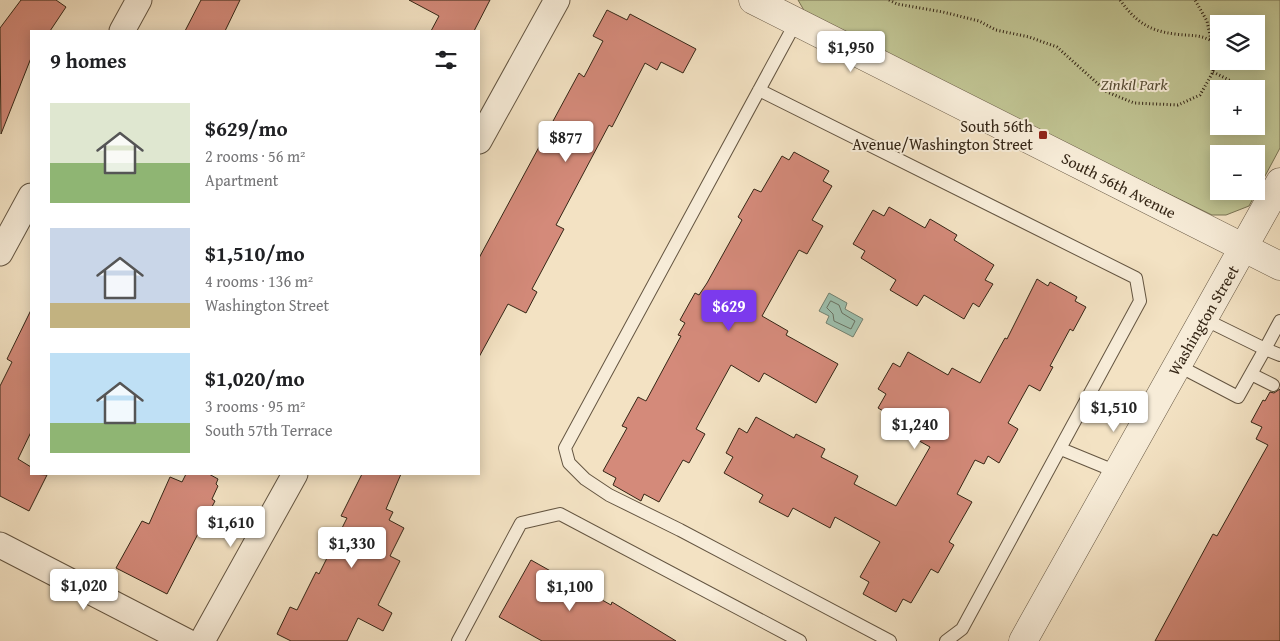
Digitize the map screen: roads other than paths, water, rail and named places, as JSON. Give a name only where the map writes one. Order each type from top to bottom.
[{"type":"street","points":[[123,30],[139,0]]},
{"type":"street","points":[[480,139],[557,0]]},
{"type":"street","name":"South 56th Avenue","points":[[753,0],[787,12],[1280,266]]},
{"type":"street","name":"Washington Street","points":[[1023,641],[1278,190]]},
{"type":"street","points":[[0,253],[30,198]]},
{"type":"street","points":[[202,641],[294,475]]},
{"type":"street","points":[[0,545],[186,641]]},
{"type":"lane","points":[[787,12],[759,90],[565,448],[570,463],[574,468],[585,479],[609,495],[680,530],[890,641]]},
{"type":"lane","points":[[759,90],[1136,278],[1140,301],[962,629],[946,641]]},
{"type":"lane","points":[[1204,319],[1280,355]]},
{"type":"lane","points":[[1178,365],[1238,397],[1280,321]]},
{"type":"lane","points":[[1251,374],[1273,385]]},
{"type":"lane","points":[[1061,449],[1117,472]]},
{"type":"lane","points":[[458,641],[521,523],[560,514],[800,641]]},
{"type":"water","points":[[829,293],[847,303],[845,309],[863,319],[853,337],[826,323],[829,316],[819,311]]},
{"type":"place","name":"South 56th Avenue/Washington Street","points":[[1043,135]]},
{"type":"park label","name":"Zinkil Park","points":[[1134,84]]}]
